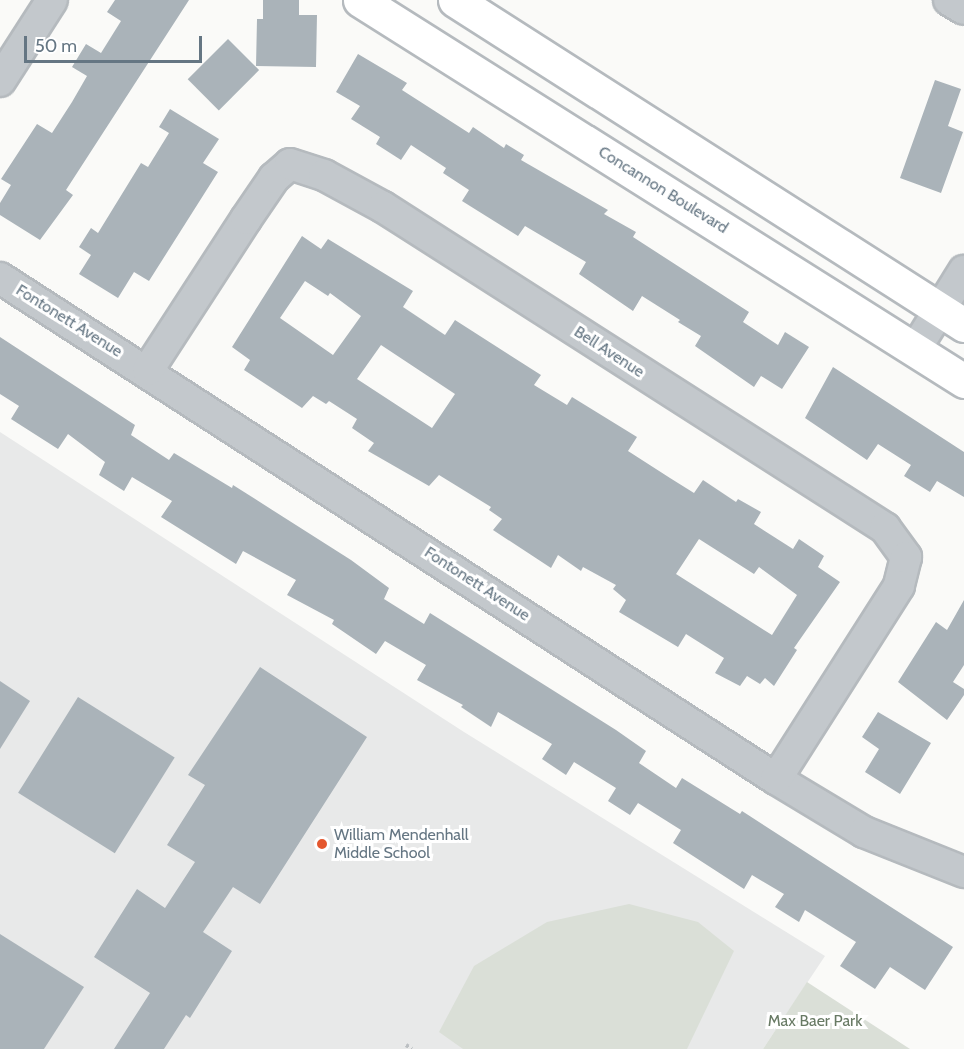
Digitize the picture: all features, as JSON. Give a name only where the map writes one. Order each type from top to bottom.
[{"type":"main road","name":"Concannon Boulevard","points":[[360,0],[916,348],[964,381]]},
{"type":"main road","points":[[455,0],[952,317]]},
{"type":"street","points":[[950,0],[964,9]]},
{"type":"street","points":[[0,81],[48,2]]},
{"type":"street","name":"Bell Avenue","points":[[148,370],[274,178],[290,165],[324,175],[383,207],[885,528],[906,558],[899,586],[776,779]]},
{"type":"street","points":[[916,348],[952,317],[964,271]]},
{"type":"street","name":"Fontonett Avenue","points":[[0,278],[148,370],[776,779],[864,832],[964,872]]},
{"type":"path","points":[[405,1045],[412,1049]]},
{"type":"shaded area","name":"William Mendenhall Middle School","points":[[0,432],[464,732],[825,956],[763,1049],[0,1049]]},
{"type":"green space","points":[[629,904],[698,922],[734,951],[687,1049],[463,1049],[439,1032],[474,966],[547,922]]},
{"type":"green space","name":"Max Baer Park","points":[[807,982],[910,1049],[763,1049]]},
{"type":"building","points":[[115,0],[189,0],[66,190],[73,195],[40,240],[0,215],[0,203],[11,185],[1,179],[37,124],[52,133],[72,102],[87,76],[72,67],[86,44],[101,53],[121,21],[107,12]]},
{"type":"building","points":[[263,0],[299,0],[299,15],[317,15],[316,67],[256,66],[257,19],[263,19]]},
{"type":"building","points":[[228,39],[259,70],[219,110],[188,79]]},
{"type":"building","points":[[358,54],[407,83],[402,90],[469,133],[473,127],[504,148],[506,144],[524,155],[521,160],[608,210],[604,214],[636,232],[633,237],[749,312],[743,322],[778,345],[785,332],[809,347],[782,389],[761,376],[754,387],[695,346],[701,336],[678,322],[680,320],[642,296],[633,311],[579,274],[586,262],[525,226],[518,236],[462,201],[469,190],[443,173],[446,168],[411,145],[401,160],[376,144],[380,137],[351,119],[360,106],[336,92]]},
{"type":"building","points":[[935,80],[961,89],[948,126],[963,132],[941,193],[900,178]]},
{"type":"building","points":[[170,109],[219,139],[203,163],[218,172],[149,281],[134,272],[118,298],[79,274],[91,255],[79,247],[91,228],[98,233],[141,163],[148,167],[169,133],[159,127]]},
{"type":"building","points":[[302,236],[321,249],[328,239],[413,291],[403,307],[445,335],[455,320],[541,375],[534,385],[567,405],[572,397],[637,437],[628,451],[694,493],[703,480],[736,502],[738,499],[761,512],[754,524],[793,549],[799,539],[824,556],[818,567],[840,582],[794,648],[797,650],[774,686],[765,678],[760,684],[747,676],[740,686],[715,673],[724,658],[686,634],[678,647],[619,612],[626,600],[613,589],[616,585],[583,567],[581,571],[558,555],[551,568],[493,530],[502,519],[489,510],[491,507],[439,475],[429,486],[368,451],[374,443],[352,428],[357,419],[329,401],[326,404],[313,396],[302,408],[244,370],[250,360],[232,347]],"holes":[[[305,281],[328,296],[330,293],[361,316],[333,355],[280,318]],[[381,345],[455,394],[432,428],[357,379]],[[699,539],[754,574],[759,567],[797,595],[772,635],[676,574]]]},
{"type":"building","points":[[0,337],[135,425],[131,435],[169,460],[174,453],[232,488],[233,485],[351,560],[389,588],[384,599],[424,624],[430,613],[616,730],[646,751],[639,763],[676,788],[682,778],[740,814],[742,811],[953,947],[925,990],[890,967],[875,989],[840,966],[856,942],[805,910],[799,922],[775,907],[784,894],[752,875],[744,889],[673,843],[681,830],[638,803],[630,815],[608,801],[616,788],[574,762],[566,775],[542,759],[552,744],[498,712],[491,727],[461,707],[463,705],[417,680],[426,665],[385,641],[376,654],[332,624],[334,620],[287,595],[296,580],[243,551],[236,564],[161,517],[172,501],[132,477],[124,491],[99,475],[105,462],[68,434],[58,449],[11,419],[19,406],[0,394]]},
{"type":"building","points":[[833,367],[964,452],[964,497],[937,481],[930,492],[904,476],[911,465],[878,444],[867,460],[805,418]]},
{"type":"building","points":[[964,600],[964,665],[953,682],[964,689],[964,695],[947,720],[898,682],[936,622],[947,630]]},
{"type":"building","points":[[260,667],[367,737],[260,904],[233,887],[203,932],[232,951],[190,1018],[186,1015],[164,1049],[114,1049],[150,993],[94,957],[137,889],[165,908],[195,862],[167,845],[205,785],[188,775]]},
{"type":"building","points":[[0,681],[30,701],[0,749]]},
{"type":"building","points":[[78,697],[175,757],[115,853],[18,793]]},
{"type":"building","points":[[878,712],[931,743],[900,794],[865,772],[879,749],[862,737]]},
{"type":"building","points":[[0,934],[84,987],[44,1049],[0,1049]]},
{"type":"place","name":"William Mendenhall Middle School","points":[[322,844]]}]
